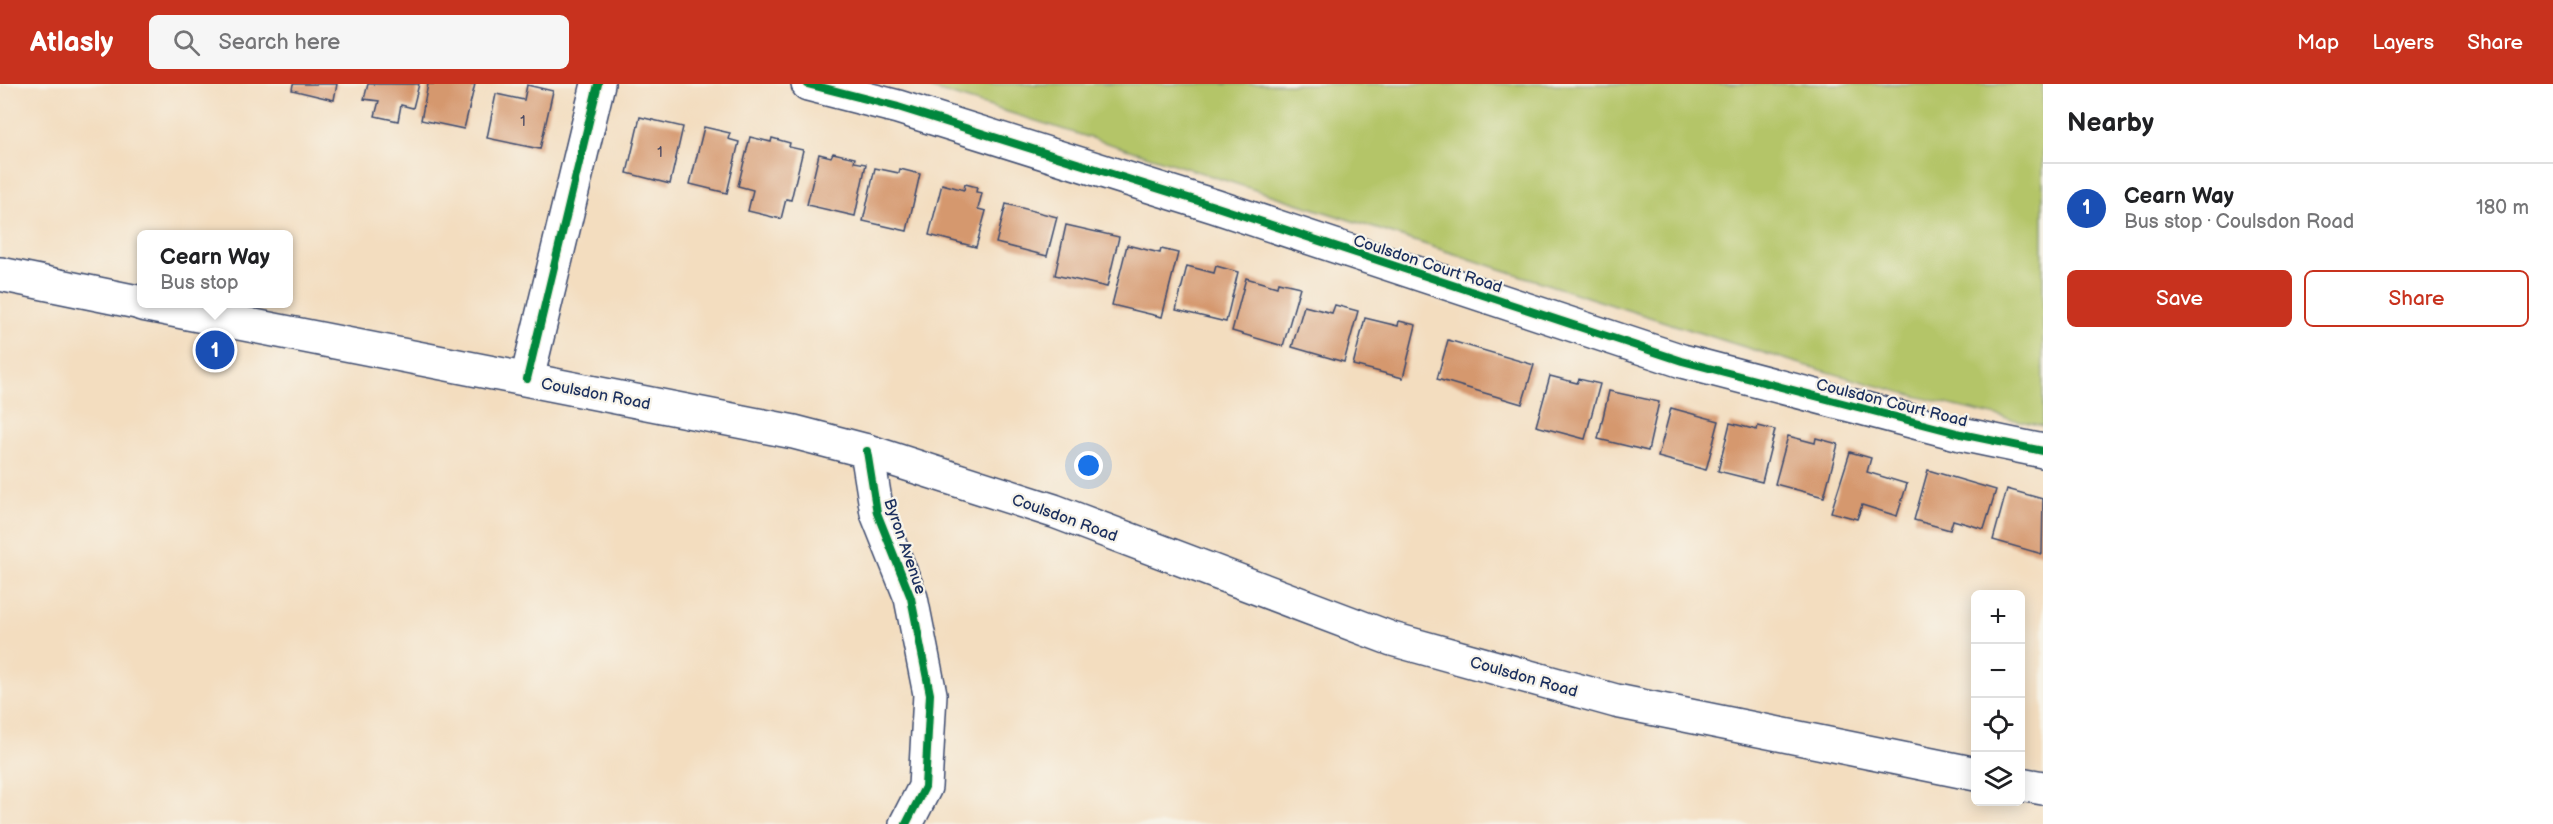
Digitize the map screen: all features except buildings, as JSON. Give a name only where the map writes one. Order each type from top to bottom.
[{"type":"main road","points":[[526,379],[597,84]]},
{"type":"main road","name":"Coulsdon Court Road","points":[[808,84],[898,107],[1214,206],[1682,361],[1961,434],[2043,451]]},
{"type":"main road","name":"Coulsdon Road","points":[[0,274],[137,302]]},
{"type":"main road","name":"Coulsdon Road","points":[[167,308],[794,432],[867,451],[1054,511],[1392,639],[1616,701],[1971,773]]},
{"type":"main road","name":"Byron Avenue","points":[[867,451],[877,513],[911,598],[930,694],[925,787],[906,824]]},
{"type":"main road","points":[[2025,785],[2043,788]]},
{"type":"green space","points":[[916,84],[2043,84],[2043,426],[1978,412],[1782,359]]},
{"type":"cycle path","points":[[527,379],[598,84]]},
{"type":"cycle path","points":[[808,84],[898,107],[1214,206],[1682,361],[1961,434],[2043,451]]},
{"type":"cycle path","points":[[867,451],[877,513],[911,598],[930,694],[925,787],[906,824]]},
{"type":"place","name":"Cearn Way","points":[[215,350]]}]
